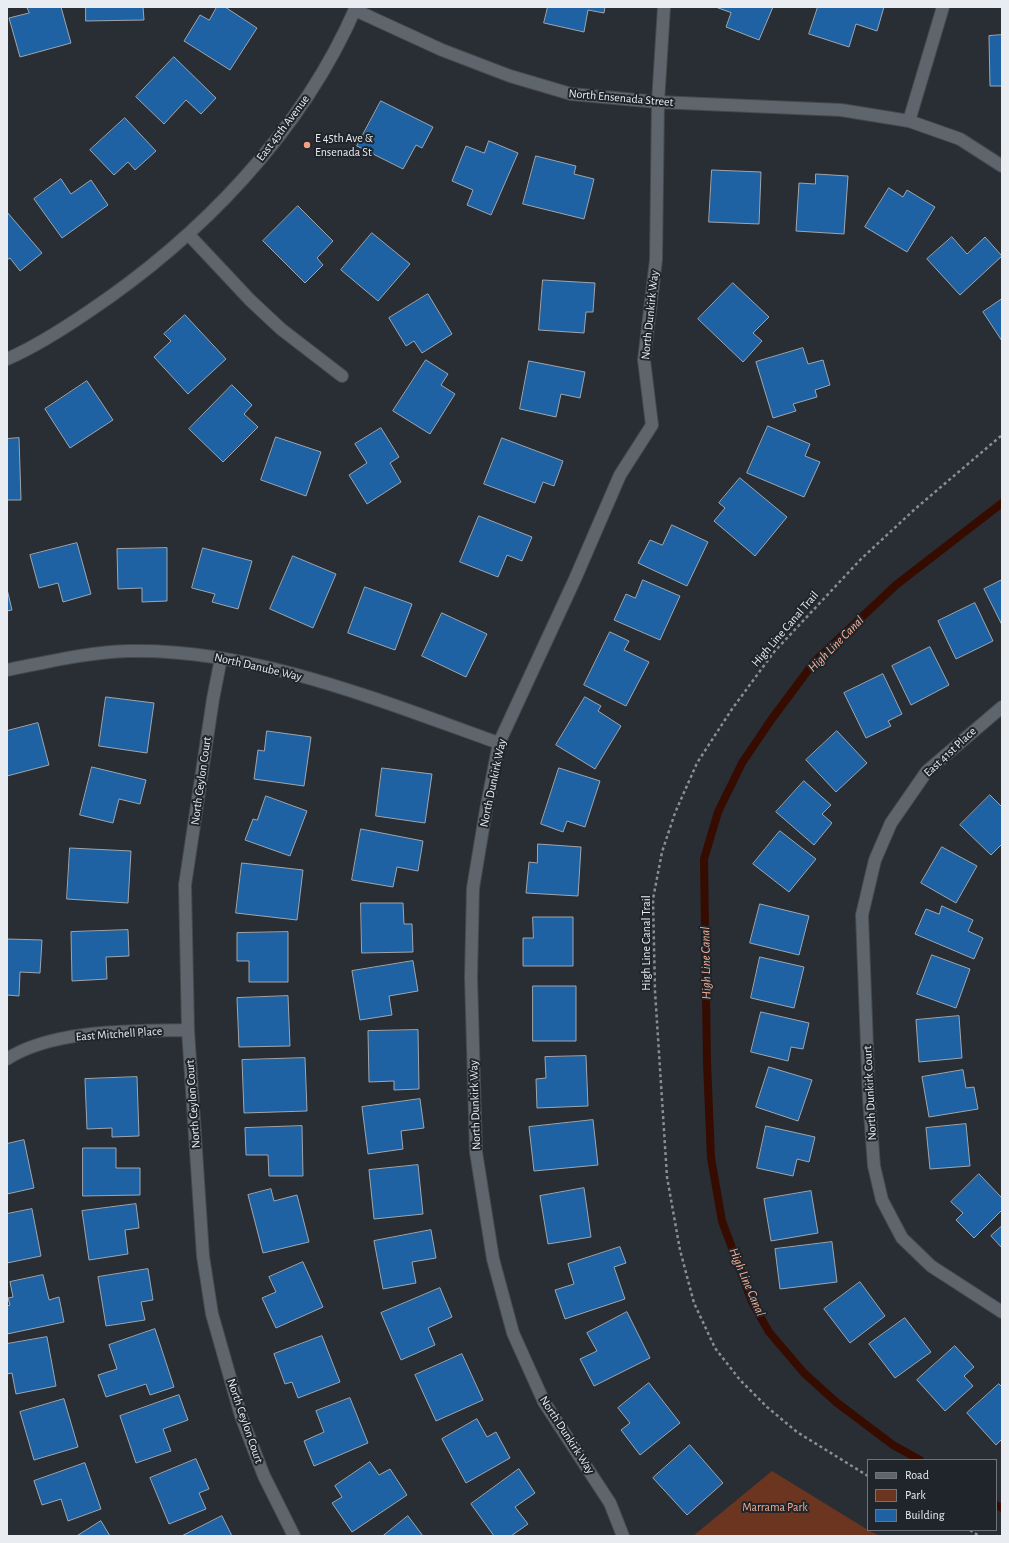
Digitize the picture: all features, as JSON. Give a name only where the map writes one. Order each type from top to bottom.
[{"type":"street","name":"North Dunkirk Way","points":[[624,1536],[610,1503],[544,1402],[513,1333],[493,1259],[476,1152],[470,977],[473,888],[499,743],[575,579],[620,475],[652,425],[644,360],[656,260],[658,102],[664,7]]},
{"type":"street","points":[[909,121],[943,7]]},
{"type":"street","name":"North Ensenada Street","points":[[354,8],[442,50],[510,76],[571,94],[658,102],[841,110],[909,121],[960,139],[1002,166]]},
{"type":"street","name":"East 45th Avenue","points":[[7,359],[70,324],[116,294],[189,235],[255,165],[289,122],[324,71],[354,8]]},
{"type":"street","points":[[189,235],[245,295],[281,329],[342,376]]},
{"type":"street","name":"North Danube Way","points":[[7,670],[85,654],[129,651],[181,652],[221,658],[296,675],[402,709],[499,743]]},
{"type":"street","name":"North Ceylon Court","points":[[221,658],[212,706],[186,885],[188,1030],[203,1256],[212,1314],[241,1416],[264,1476],[294,1536]]},
{"type":"street","name":"East 41st Place","points":[[891,823],[927,771],[1002,707]]},
{"type":"street","name":"North Dunkirk Court","points":[[891,823],[875,860],[862,915],[869,1099],[874,1166],[882,1200],[902,1238],[931,1266],[1002,1312]]},
{"type":"street","name":"East Mitchell Place","points":[[7,1059],[50,1041],[98,1033],[188,1030]]},
{"type":"path","name":"High Line Canal Trail","points":[[867,1475],[797,1432],[756,1397],[740,1380],[715,1348],[694,1303],[680,1250],[667,1177],[656,991],[654,899],[662,852],[675,813],[697,763],[732,709],[774,652],[860,559],[915,509],[1002,435]]},
{"type":"green space","name":"Marrama Park","points":[[772,1471],[867,1529],[867,1531],[880,1536],[693,1536]]},
{"type":"building","points":[[27,7],[61,7],[71,43],[20,57],[9,18],[29,13]]},
{"type":"building","points":[[86,7],[143,7],[144,20],[86,21]]},
{"type":"building","points":[[217,7],[225,7],[257,28],[230,70],[184,41],[200,15],[209,20]]},
{"type":"building","points":[[548,7],[605,7],[604,13],[588,10],[584,32],[544,23]]},
{"type":"building","points":[[716,7],[773,7],[759,40],[726,27],[731,13]]},
{"type":"building","points":[[818,7],[884,7],[877,31],[856,24],[849,47],[809,34]]},
{"type":"building","points":[[1002,35],[1002,86],[990,86],[989,36]]},
{"type":"building","points":[[174,57],[216,98],[201,114],[186,100],[164,124],[136,97]]},
{"type":"building","points":[[381,101],[433,127],[422,148],[416,145],[403,169],[357,146]]},
{"type":"building","points":[[125,118],[156,151],[135,170],[128,162],[114,175],[90,150]]},
{"type":"building","points":[[489,141],[518,153],[491,215],[467,205],[473,190],[452,181],[466,146],[484,153]]},
{"type":"building","points":[[536,156],[576,166],[574,174],[594,179],[584,219],[523,204]]},
{"type":"building","points":[[712,170],[761,172],[759,224],[709,222]]},
{"type":"building","points":[[816,174],[848,176],[844,234],[796,231],[799,183],[815,184]]},
{"type":"building","points":[[61,179],[71,194],[91,180],[108,205],[62,238],[34,199]]},
{"type":"building","points":[[889,188],[903,197],[907,190],[935,207],[907,252],[865,227]]},
{"type":"building","points":[[298,206],[333,241],[317,258],[323,265],[305,283],[263,241]]},
{"type":"building","points":[[7,212],[42,253],[20,271],[10,258],[7,260]]},
{"type":"building","points":[[372,233],[410,264],[378,301],[341,270]]},
{"type":"building","points":[[952,237],[967,254],[985,237],[1002,256],[960,295],[927,259]]},
{"type":"building","points":[[543,280],[595,283],[593,312],[586,312],[584,333],[539,330]]},
{"type":"building","points":[[733,283],[769,317],[753,333],[762,341],[743,362],[698,319]]},
{"type":"building","points":[[428,294],[452,334],[422,353],[414,341],[406,346],[389,318]]},
{"type":"building","points":[[1002,299],[1002,341],[983,312]]},
{"type":"building","points":[[185,315],[226,359],[188,394],[154,357],[171,341],[164,334]]},
{"type":"building","points":[[803,348],[808,364],[823,360],[830,385],[815,390],[817,397],[793,404],[796,411],[773,418],[756,362]]},
{"type":"building","points":[[426,360],[448,374],[441,385],[455,394],[430,434],[393,411]]},
{"type":"building","points":[[529,361],[585,372],[580,398],[561,394],[556,417],[520,409]]},
{"type":"building","points":[[87,381],[113,420],[70,448],[45,409]]},
{"type":"building","points":[[232,385],[252,405],[244,414],[258,427],[223,462],[189,429]]},
{"type":"building","points":[[768,426],[810,444],[805,456],[820,462],[804,497],[747,473]]},
{"type":"building","points":[[381,428],[399,457],[390,463],[401,482],[367,504],[349,475],[367,463],[355,444]]},
{"type":"building","points":[[276,437],[321,452],[306,496],[261,480]]},
{"type":"building","points":[[19,438],[21,500],[7,500],[7,439]]},
{"type":"building","points":[[502,438],[563,461],[554,486],[543,482],[535,503],[484,484]]},
{"type":"building","points":[[740,478],[787,517],[755,556],[714,521],[725,508],[719,503]]},
{"type":"building","points":[[479,516],[532,537],[522,561],[507,555],[498,577],[460,562]]},
{"type":"building","points":[[672,525],[708,542],[687,586],[638,563],[650,540],[662,545]]},
{"type":"building","points":[[77,543],[91,594],[63,602],[58,583],[39,588],[30,555]]},
{"type":"building","points":[[167,548],[167,601],[142,602],[142,588],[118,589],[117,549]]},
{"type":"building","points":[[203,548],[252,561],[238,609],[212,602],[215,594],[192,588]]},
{"type":"building","points":[[293,556],[336,574],[313,628],[270,609]]},
{"type":"building","points":[[643,580],[680,596],[660,640],[614,620],[626,594],[635,598]]},
{"type":"building","points":[[1002,580],[1002,625],[984,589]]},
{"type":"building","points":[[365,587],[412,604],[395,650],[348,633]]},
{"type":"building","points":[[7,589],[12,610],[7,611]]},
{"type":"building","points":[[975,603],[993,641],[956,659],[938,621]]},
{"type":"building","points":[[442,613],[487,634],[466,677],[422,656]]},
{"type":"building","points":[[610,632],[629,641],[624,650],[649,662],[626,706],[584,685]]},
{"type":"building","points":[[930,647],[949,685],[911,705],[892,666]]},
{"type":"building","points":[[883,674],[902,714],[888,721],[891,726],[866,738],[844,693]]},
{"type":"building","points":[[106,697],[154,703],[147,753],[99,746]]},
{"type":"building","points":[[585,697],[601,706],[598,711],[621,726],[595,769],[556,745]]},
{"type":"building","points":[[38,723],[49,765],[7,776],[7,731]]},
{"type":"building","points":[[267,731],[311,737],[304,786],[254,779],[258,750],[264,751]]},
{"type":"building","points":[[837,731],[867,763],[836,792],[806,760]]},
{"type":"building","points":[[92,767],[146,780],[140,804],[119,799],[113,823],[80,815]]},
{"type":"building","points":[[382,768],[432,774],[425,823],[376,816]]},
{"type":"building","points":[[559,768],[600,781],[585,827],[567,821],[563,832],[541,824]]},
{"type":"building","points":[[804,781],[831,805],[822,814],[832,823],[814,845],[776,812]]},
{"type":"building","points":[[990,795],[1002,807],[1002,844],[991,855],[960,825]]},
{"type":"building","points":[[266,796],[307,811],[290,856],[245,840],[253,819],[257,820]]},
{"type":"building","points":[[361,829],[423,841],[418,871],[397,867],[393,887],[352,880]]},
{"type":"building","points":[[780,831],[816,859],[789,892],[753,864]]},
{"type":"building","points":[[538,844],[581,847],[578,896],[526,893],[529,862],[537,863]]},
{"type":"building","points":[[942,847],[977,866],[956,903],[921,883]]},
{"type":"building","points":[[70,848],[131,851],[128,903],[67,899]]},
{"type":"building","points":[[242,863],[303,870],[297,920],[236,913]]},
{"type":"building","points":[[361,903],[403,903],[404,924],[412,924],[413,952],[362,953]]},
{"type":"building","points":[[760,904],[809,916],[799,955],[750,943]]},
{"type":"building","points":[[942,906],[973,920],[968,931],[983,938],[974,959],[915,934],[926,909],[939,914]]},
{"type":"building","points":[[533,917],[573,917],[573,966],[523,966],[523,938],[533,938]]},
{"type":"building","points":[[128,930],[129,956],[106,957],[107,979],[72,981],[71,932]]},
{"type":"building","points":[[288,932],[288,982],[249,982],[249,961],[237,961],[237,933]]},
{"type":"building","points":[[7,939],[42,940],[40,973],[20,972],[19,996],[7,995]]},
{"type":"building","points":[[932,955],[970,969],[956,1008],[917,994]]},
{"type":"building","points":[[760,957],[804,967],[794,1008],[751,998]]},
{"type":"building","points":[[413,961],[418,991],[389,996],[392,1015],[360,1020],[352,971]]},
{"type":"building","points":[[533,986],[576,986],[576,1041],[533,1041]]},
{"type":"building","points":[[288,996],[290,1046],[239,1047],[237,998]]},
{"type":"building","points":[[761,1012],[809,1023],[803,1049],[791,1047],[788,1061],[751,1052]]},
{"type":"building","points":[[959,1016],[962,1058],[919,1062],[916,1020]]},
{"type":"building","points":[[418,1030],[419,1089],[394,1090],[394,1081],[369,1082],[368,1031]]},
{"type":"building","points":[[586,1056],[588,1106],[537,1108],[536,1079],[546,1078],[545,1057]]},
{"type":"building","points":[[305,1058],[307,1111],[244,1113],[242,1060]]},
{"type":"building","points":[[769,1067],[812,1080],[798,1121],[756,1107]]},
{"type":"building","points":[[963,1070],[966,1088],[974,1087],[978,1109],[929,1117],[922,1077]]},
{"type":"building","points":[[137,1077],[139,1136],[112,1137],[112,1128],[87,1129],[85,1079]]},
{"type":"building","points":[[420,1099],[424,1128],[401,1131],[403,1149],[368,1154],[362,1107]]},
{"type":"building","points":[[593,1120],[598,1165],[534,1171],[529,1127]]},
{"type":"building","points":[[966,1124],[970,1166],[930,1169],[926,1128]]},
{"type":"building","points":[[302,1126],[303,1176],[269,1176],[268,1155],[246,1155],[245,1128]]},
{"type":"building","points":[[766,1126],[815,1137],[809,1162],[797,1159],[793,1176],[757,1168]]},
{"type":"building","points":[[24,1140],[34,1188],[7,1194],[7,1144]]},
{"type":"building","points":[[83,1148],[116,1148],[116,1168],[140,1168],[140,1195],[83,1196]]},
{"type":"building","points":[[418,1165],[423,1214],[374,1219],[369,1170]]},
{"type":"building","points":[[979,1174],[1002,1198],[1002,1210],[974,1238],[956,1220],[963,1213],[951,1202]]},
{"type":"building","points":[[584,1188],[591,1237],[548,1244],[540,1196]]},
{"type":"building","points":[[271,1189],[274,1201],[297,1195],[309,1242],[263,1253],[248,1195]]},
{"type":"building","points":[[811,1191],[818,1233],[771,1241],[764,1199]]},
{"type":"building","points":[[136,1204],[139,1228],[125,1230],[128,1254],[89,1260],[82,1211]]},
{"type":"building","points":[[32,1209],[41,1256],[7,1263],[7,1214]]},
{"type":"building","points":[[1002,1226],[1002,1248],[991,1236]]},
{"type":"building","points":[[431,1230],[436,1258],[412,1262],[416,1283],[383,1289],[374,1241]]},
{"type":"building","points":[[832,1242],[837,1282],[780,1289],[775,1249]]},
{"type":"building","points":[[620,1247],[626,1263],[614,1267],[625,1299],[565,1319],[555,1290],[574,1284],[568,1264]]},
{"type":"building","points":[[303,1262],[323,1307],[276,1328],[262,1298],[276,1292],[269,1277]]},
{"type":"building","points":[[148,1269],[153,1300],[141,1302],[145,1320],[106,1326],[98,1277]]},
{"type":"building","points":[[43,1275],[49,1300],[59,1297],[64,1322],[7,1334],[7,1306],[10,1305],[8,1298],[13,1297],[10,1282]]},
{"type":"building","points":[[860,1282],[885,1316],[850,1343],[824,1309]]},
{"type":"building","points":[[440,1288],[452,1317],[428,1328],[435,1345],[401,1360],[381,1313]]},
{"type":"building","points":[[627,1312],[650,1358],[594,1386],[580,1359],[597,1351],[587,1333]]},
{"type":"building","points":[[905,1318],[931,1352],[895,1378],[869,1344]]},
{"type":"building","points":[[155,1329],[174,1387],[150,1395],[146,1384],[106,1397],[98,1375],[117,1369],[109,1345]]},
{"type":"building","points":[[322,1336],[340,1382],[298,1398],[292,1382],[285,1384],[274,1354]]},
{"type":"building","points":[[47,1337],[56,1386],[16,1394],[12,1373],[7,1374],[7,1344]]},
{"type":"building","points":[[955,1346],[974,1367],[964,1376],[973,1386],[945,1411],[917,1380]]},
{"type":"building","points":[[462,1354],[483,1400],[436,1421],[415,1375]]},
{"type":"building","points":[[649,1383],[680,1423],[640,1455],[621,1430],[630,1423],[618,1408]]},
{"type":"building","points":[[999,1384],[1002,1387],[1002,1439],[996,1445],[967,1413]]},
{"type":"building","points":[[179,1395],[188,1420],[163,1429],[171,1451],[136,1463],[120,1416]]},
{"type":"building","points":[[350,1398],[368,1443],[314,1466],[304,1441],[324,1432],[316,1411]]},
{"type":"building","points":[[64,1399],[78,1447],[34,1460],[20,1412]]},
{"type":"building","points":[[477,1419],[487,1437],[496,1432],[510,1458],[466,1483],[442,1439]]},
{"type":"building","points":[[690,1445],[723,1483],[687,1515],[653,1478]]},
{"type":"building","points":[[196,1459],[209,1489],[199,1493],[206,1509],[169,1524],[150,1478]]},
{"type":"building","points":[[370,1462],[379,1475],[390,1469],[407,1495],[352,1532],[332,1503],[342,1497],[335,1486]]},
{"type":"building","points":[[85,1463],[101,1509],[68,1521],[61,1499],[42,1505],[34,1481]]},
{"type":"building","points":[[519,1469],[535,1493],[515,1507],[528,1524],[511,1536],[494,1536],[471,1504]]},
{"type":"building","points":[[222,1516],[232,1536],[182,1536]]},
{"type":"building","points":[[408,1516],[423,1536],[383,1536]]},
{"type":"building","points":[[101,1521],[110,1536],[77,1536]]},
{"type":"waterway","name":"High Line Canal","points":[[918,1459],[893,1445],[836,1402],[804,1373],[769,1332],[752,1302],[722,1221],[711,1158],[707,1063],[704,859],[718,812],[742,763],[771,720],[815,661],[896,585],[1002,503]]},
{"type":"waterway","name":"High Line Canal","points":[[997,1506],[1002,1508]]},
{"type":"place","name":"E 45th Ave & Ensenada St","points":[[307,145]]}]
